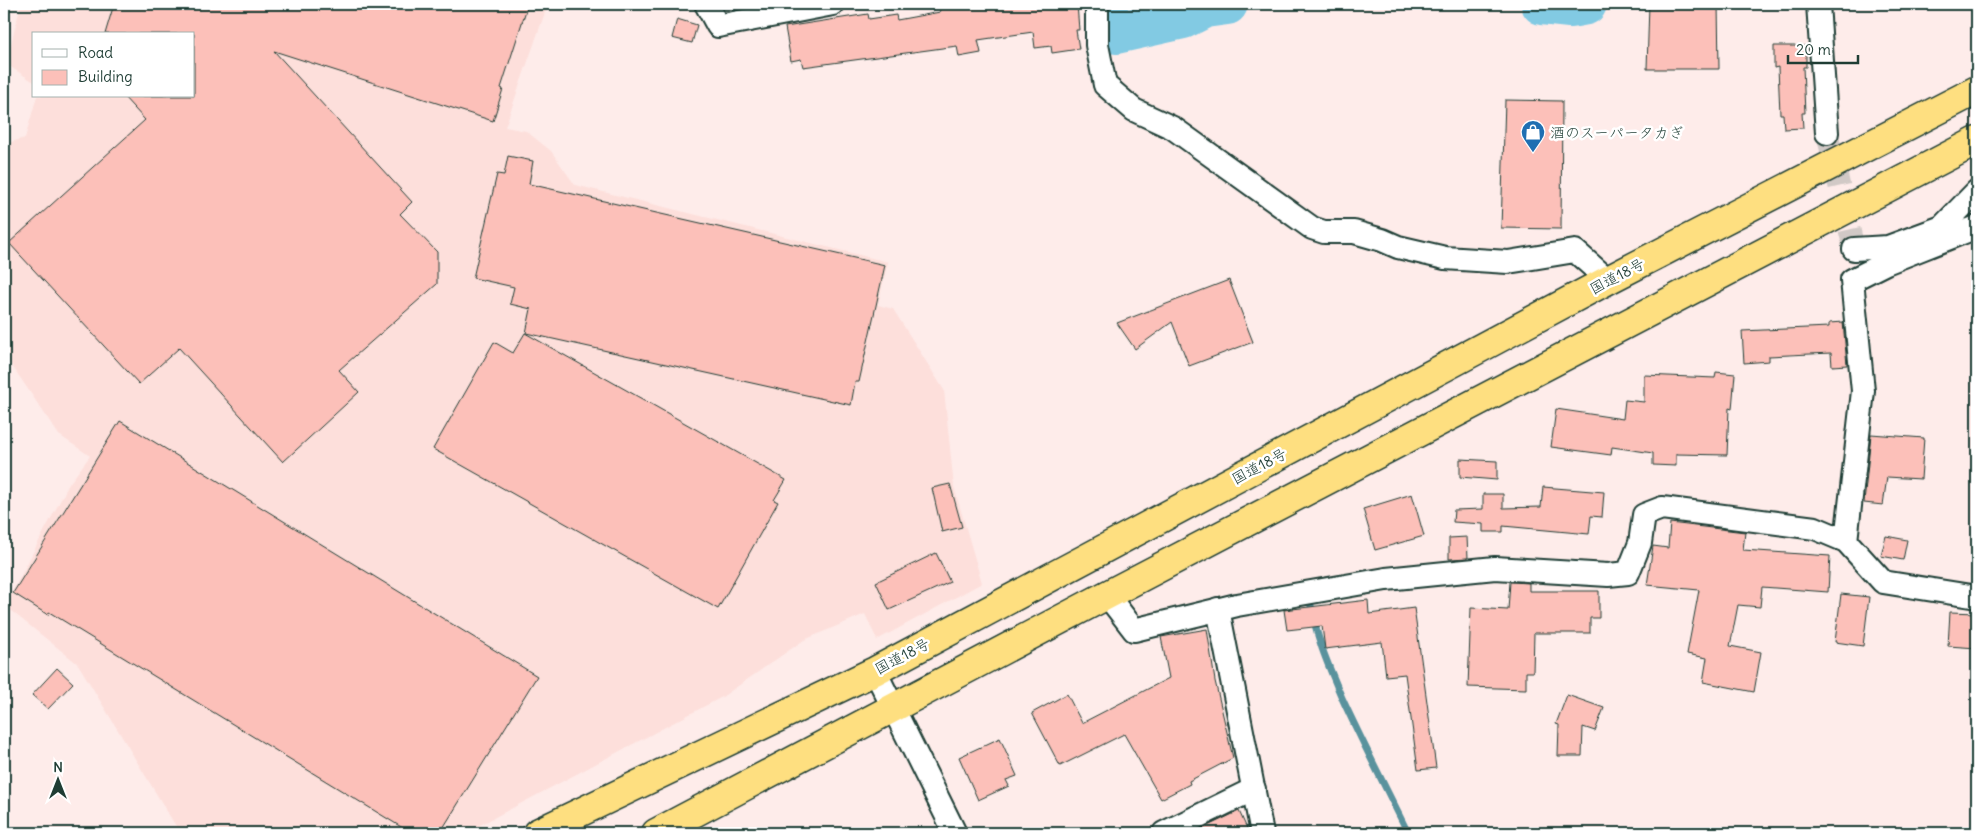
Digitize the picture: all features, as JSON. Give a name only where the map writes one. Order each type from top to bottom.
[{"type":"highway","name":"国道18号","points":[[537,833],[875,670],[1608,280],[1977,90]]},
{"type":"highway","points":[[656,833],[1107,595],[1977,141]]},
{"type":"street","points":[[706,4],[718,26],[833,4]]},
{"type":"street","points":[[1097,4],[1098,45],[1105,86],[1134,110],[1173,128],[1312,228],[1324,232],[1354,232],[1398,247],[1445,258],[1508,262],[1575,251],[1608,280]]},
{"type":"street","points":[[1818,4],[1827,133]]},
{"type":"street","points":[[1854,249],[1888,247],[1942,227],[1977,191]]},
{"type":"street","points":[[1846,541],[1863,392],[1852,280],[1977,227]]},
{"type":"street","points":[[1107,595],[1134,630],[1218,609],[1386,579],[1495,568],[1608,575],[1628,573],[1640,543],[1644,515],[1662,508],[1815,528],[1846,541],[1883,582],[1977,597]]},
{"type":"street","points":[[1218,609],[1262,833]]},
{"type":"street","points":[[875,670],[955,833]]},
{"type":"street","points":[[1164,833],[1254,789]]},
{"type":"shaded area","points":[[21,4],[548,4],[505,127],[526,131],[551,151],[575,185],[888,262],[878,305],[893,309],[944,390],[954,487],[982,583],[877,640],[865,614],[804,640],[722,697],[465,833],[180,833],[78,664],[5,606],[69,484],[90,456],[59,435],[4,354],[4,144],[25,138],[36,98],[195,98],[195,32],[32,32],[32,81],[6,64]]},
{"type":"building","points":[[114,4],[528,4],[501,88],[503,89],[493,121],[274,51],[412,202],[400,214],[437,252],[437,284],[339,370],[359,392],[283,462],[179,348],[139,384],[9,243],[145,120],[125,98],[195,98],[195,32],[106,32]]},
{"type":"building","points":[[939,4],[1077,4],[1079,30],[1076,30],[1079,49],[1052,53],[1051,46],[1035,48],[1033,32],[978,40],[981,53],[959,57],[957,46],[803,67],[801,59],[791,61],[785,27],[868,14],[869,19],[896,15],[897,20],[940,12]]},
{"type":"building","points":[[1649,4],[1718,4],[1719,69],[1647,69]]},
{"type":"building","points":[[677,19],[697,25],[692,43],[672,38]]},
{"type":"building","points":[[1774,46],[1806,46],[1806,67],[1803,67],[1805,113],[1802,113],[1803,128],[1784,129],[1783,114],[1780,114],[1778,67],[1774,68]]},
{"type":"building","points":[[1505,100],[1562,101],[1561,229],[1501,228]]},
{"type":"building","points":[[508,156],[533,161],[529,184],[885,265],[859,382],[855,382],[851,405],[526,333],[531,309],[510,304],[514,287],[473,278],[497,174],[504,175]]},
{"type":"building","points":[[1229,280],[1253,342],[1189,366],[1172,322],[1135,349],[1117,323]]},
{"type":"building","points":[[1843,322],[1847,365],[1832,366],[1831,353],[1769,356],[1769,361],[1744,363],[1742,331],[1829,327],[1829,323]]},
{"type":"building","points":[[525,333],[786,480],[774,500],[778,502],[718,609],[433,449],[494,342],[513,353]]},
{"type":"building","points":[[1716,372],[1735,374],[1732,409],[1729,408],[1727,455],[1676,454],[1676,466],[1653,465],[1653,453],[1612,447],[1611,455],[1551,447],[1556,409],[1623,419],[1625,400],[1644,402],[1644,375],[1715,378]]},
{"type":"building","points":[[120,421],[537,676],[440,833],[411,833],[49,612],[48,615],[13,593]]},
{"type":"building","points":[[1871,434],[1924,438],[1921,479],[1887,477],[1883,505],[1864,503]]},
{"type":"building","points":[[1460,459],[1497,461],[1497,480],[1460,477]]},
{"type":"building","points":[[950,484],[962,527],[942,532],[932,488]]},
{"type":"building","points":[[1543,487],[1604,492],[1602,517],[1591,516],[1589,534],[1503,526],[1503,532],[1483,532],[1483,524],[1453,522],[1454,510],[1483,509],[1483,494],[1503,494],[1503,508],[1541,507]]},
{"type":"building","points":[[1412,494],[1424,536],[1375,550],[1363,509]]},
{"type":"building","points":[[1670,523],[1745,532],[1743,550],[1830,556],[1828,592],[1762,587],[1760,607],[1738,605],[1730,646],[1761,652],[1754,692],[1703,682],[1707,658],[1687,654],[1699,590],[1647,585],[1653,546],[1668,548]]},
{"type":"building","points":[[1886,536],[1907,540],[1903,560],[1881,556]]},
{"type":"building","points":[[1467,537],[1468,558],[1449,559],[1449,538]]},
{"type":"building","points":[[936,553],[950,582],[889,610],[876,582]]},
{"type":"building","points":[[1510,582],[1529,583],[1529,591],[1599,591],[1599,618],[1590,618],[1590,633],[1534,633],[1533,672],[1526,672],[1526,689],[1468,687],[1471,608],[1508,610]]},
{"type":"building","points":[[1841,594],[1869,597],[1863,646],[1835,642]]},
{"type":"building","points":[[1368,600],[1369,614],[1414,608],[1436,768],[1418,770],[1405,674],[1386,676],[1382,642],[1325,649],[1322,626],[1287,630],[1284,610]]},
{"type":"building","points":[[1950,612],[1977,613],[1977,648],[1948,646]]},
{"type":"building","points":[[1207,629],[1215,681],[1233,758],[1189,781],[1190,784],[1161,799],[1124,734],[1060,766],[1032,713],[1067,694],[1082,723],[1169,678],[1161,637]]},
{"type":"building","points":[[57,668],[73,683],[48,709],[32,695]]},
{"type":"building","points":[[1567,695],[1604,708],[1595,731],[1583,727],[1582,756],[1558,756],[1559,725],[1556,724]]},
{"type":"building","points":[[1000,738],[1017,776],[1006,780],[1009,786],[978,800],[959,757]]},
{"type":"building","points":[[1239,811],[1249,833],[1193,833]]},
{"type":"waterway","points":[[1109,17],[1116,33],[1183,18],[1205,7],[1227,4]]},
{"type":"waterway","points":[[1542,4],[1570,7],[1586,4]]},
{"type":"waterway","points":[[1305,601],[1310,600],[1319,638],[1342,698],[1408,833]]},
{"type":"tunnel","points":[[1827,133],[1854,249]]},
{"type":"place","name":"酒のスーパータカぎ","points":[[1533,153]]}]
